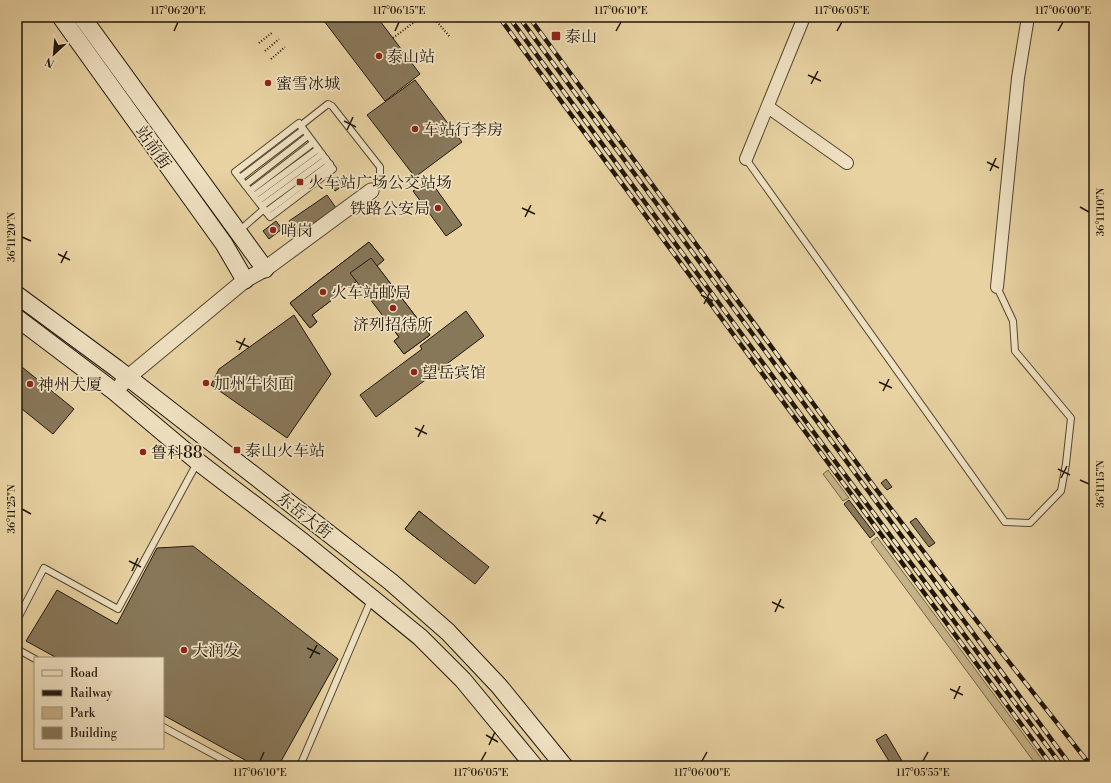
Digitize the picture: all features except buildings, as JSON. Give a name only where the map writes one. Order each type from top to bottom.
[{"type":"main road","name":"站前街","points":[[61,17],[232,238],[265,269]]},
{"type":"main road","name":"站前街","points":[[82,17],[142,101],[232,238],[245,280]]},
{"type":"main road","name":"东岳大街","points":[[17,295],[391,582],[448,632],[499,686],[564,766]]},
{"type":"main road","name":"东岳大街","points":[[17,318],[115,392],[197,461],[372,597],[420,637],[463,680],[534,766]]},
{"type":"street","points":[[746,159],[804,17]]},
{"type":"street","points":[[997,287],[1018,78],[1028,17]]},
{"type":"street","points":[[768,107],[847,163]]},
{"type":"street","points":[[115,392],[127,378],[245,280],[265,269],[371,191]]},
{"type":"lane","points":[[302,128],[334,169],[270,217],[240,178],[302,128],[328,104],[332,106],[380,167],[380,182],[371,191]]},
{"type":"lane","points":[[245,185],[308,136]]},
{"type":"lane","points":[[250,191],[313,143]]},
{"type":"lane","points":[[261,205],[324,157]]},
{"type":"lane","points":[[232,238],[261,205],[324,157]]},
{"type":"lane","points":[[746,159],[1005,522],[1030,523],[1061,491],[1066,464],[1071,418],[1015,351],[1013,321],[997,287]]},
{"type":"lane","points":[[17,620],[44,568],[118,609],[197,461]]},
{"type":"lane","points":[[300,766],[372,597]]},
{"type":"lane","points":[[17,649],[34,658]]},
{"type":"lane","points":[[164,728],[235,766]]},
{"type":"path","points":[[393,38],[421,17]]},
{"type":"path","points":[[434,17],[450,37]]},
{"type":"path","points":[[259,43],[273,32]]},
{"type":"path","points":[[265,51],[279,39]]},
{"type":"path","points":[[270,59],[285,47]]},
{"type":"green space","points":[[828,470],[849,498],[843,501],[823,474]]},
{"type":"green space","points":[[877,537],[1047,766],[1037,766],[871,542]]},
{"type":"railway","points":[[499,17],[1052,766]]},
{"type":"railway","points":[[509,17],[837,464],[1062,766]]},
{"type":"railway","points":[[519,17],[1071,766]]},
{"type":"railway","points":[[529,17],[876,489],[965,606],[1091,766]]},
{"type":"place","name":"泰山","points":[[556,36]]},
{"type":"place","name":"泰山站","points":[[379,56]]},
{"type":"place","name":"蜜雪冰城","points":[[268,83]]},
{"type":"place","name":"车站行李房","points":[[415,129]]},
{"type":"place","name":"火车站广场公交站场","points":[[300,182]]},
{"type":"place","name":"铁路公安局","points":[[438,208]]},
{"type":"place","name":"哨岗","points":[[273,230]]},
{"type":"place","name":"火车站邮局","points":[[323,292]]},
{"type":"place","name":"济列招待所","points":[[393,308]]},
{"type":"place","name":"望岳宾馆","points":[[414,372]]},
{"type":"place","name":"加州牛肉面","points":[[206,383]]},
{"type":"place","name":"神州大厦","points":[[30,384]]},
{"type":"place","name":"泰山火车站","points":[[237,450]]},
{"type":"place","name":"鲁科88","points":[[143,452]]},
{"type":"place","name":"大润发","points":[[184,650]]}]
